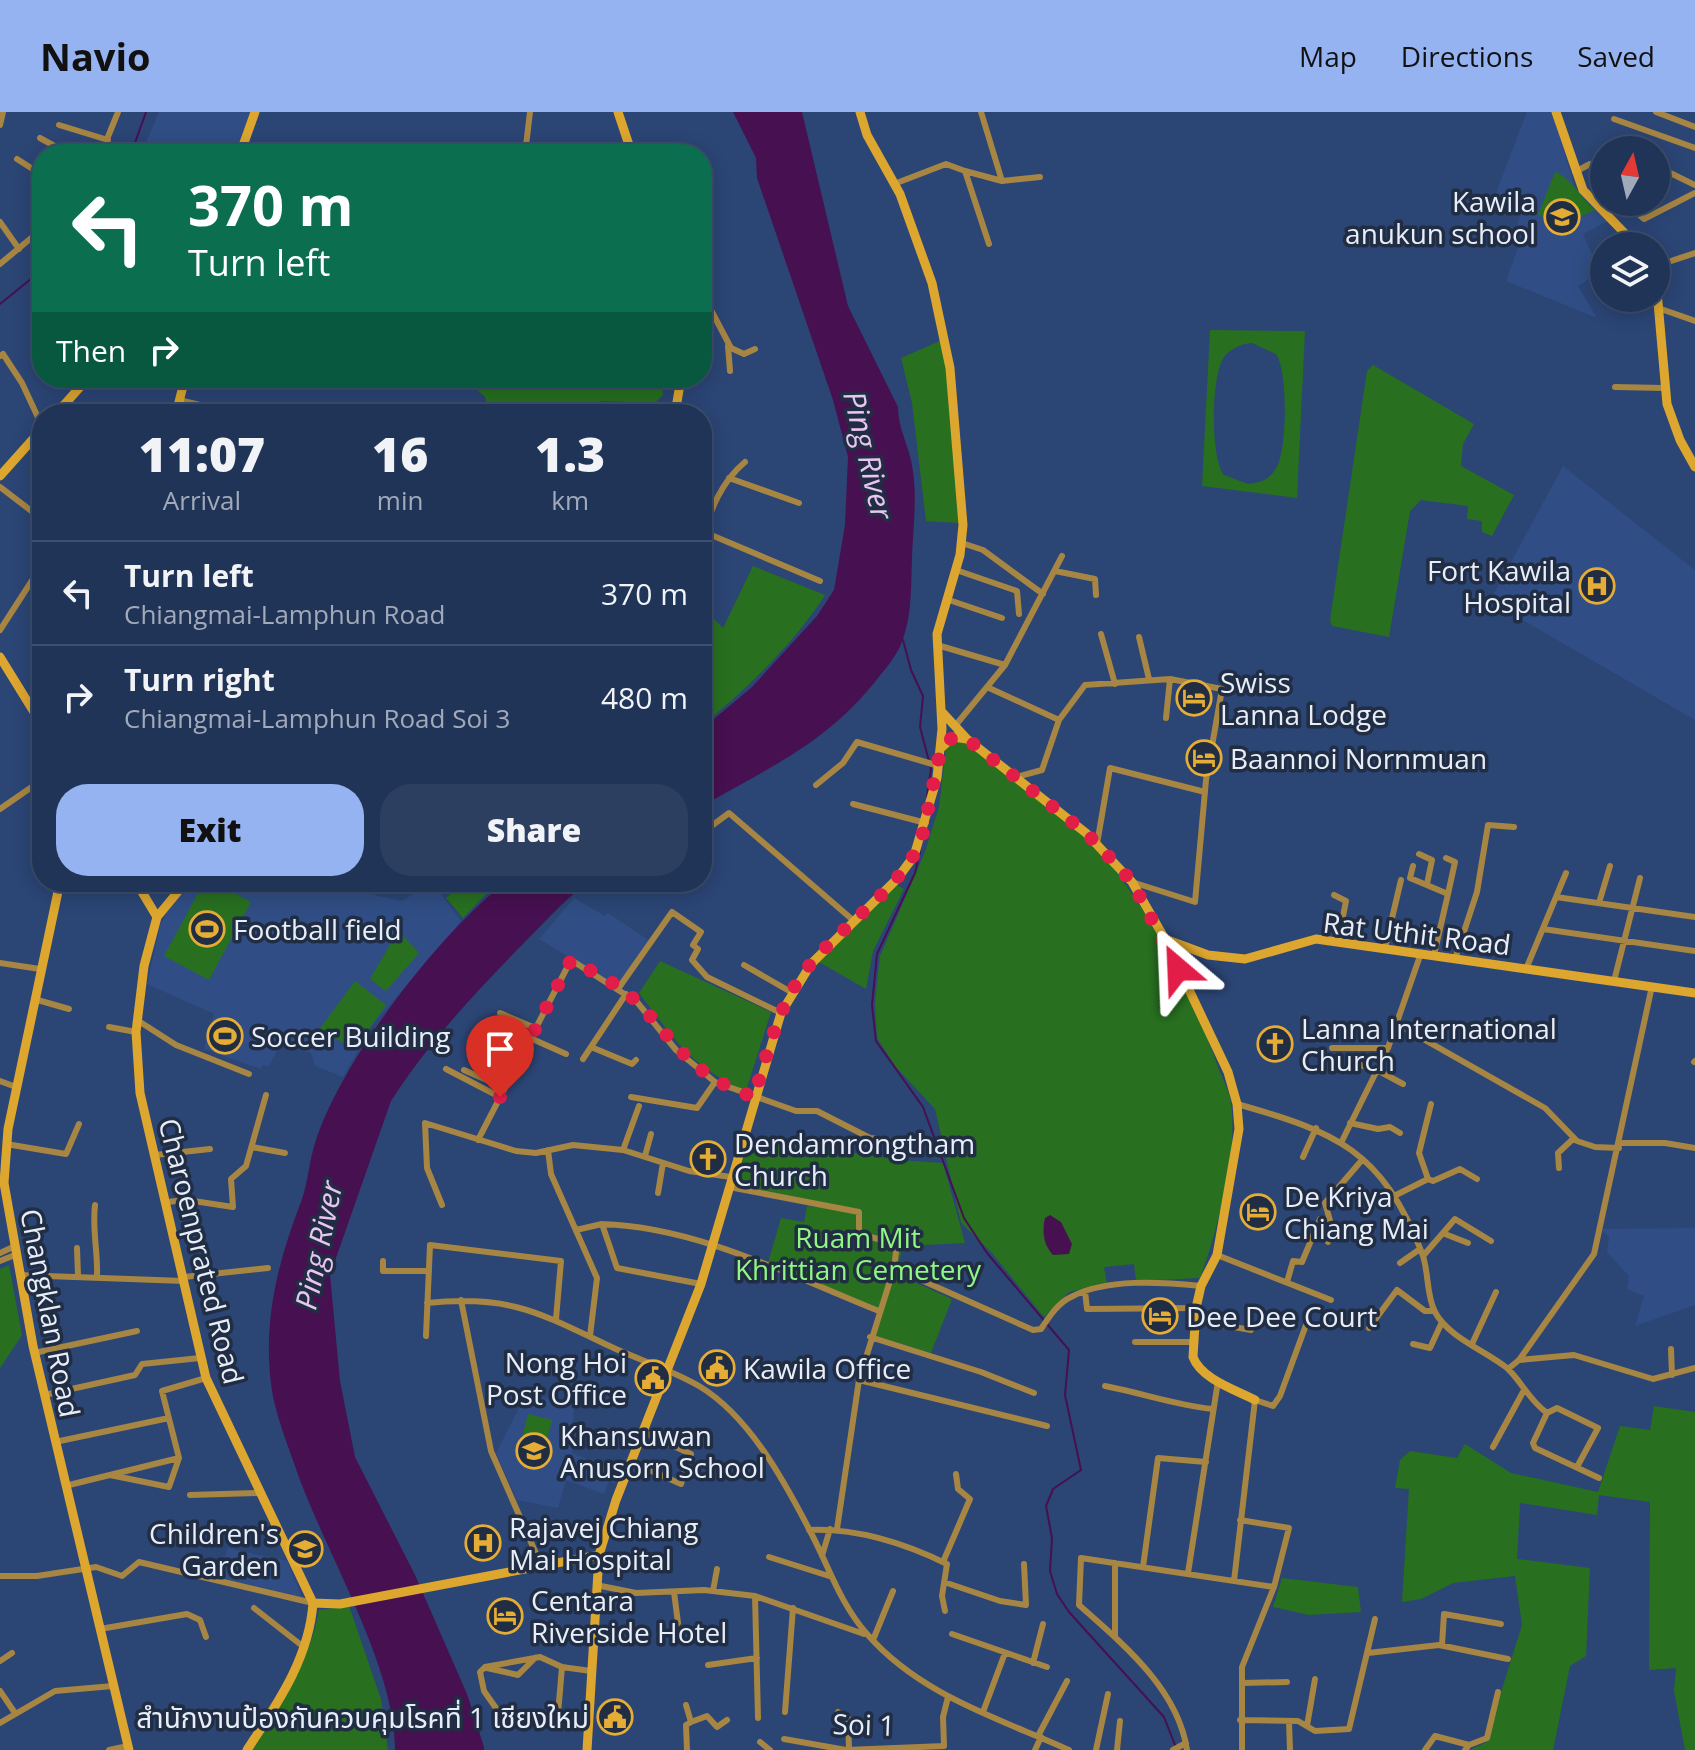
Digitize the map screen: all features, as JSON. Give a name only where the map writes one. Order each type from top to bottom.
[{"type":"street","points":[[0,125],[3,112]]},
{"type":"street","points":[[106,144],[118,112]]},
{"type":"street","points":[[244,144],[255,112]]},
{"type":"street","points":[[526,144],[530,112]]},
{"type":"street","points":[[618,112],[629,144]]},
{"type":"street","points":[[587,1750],[599,1555],[631,1462],[701,1284],[781,1013],[791,992],[811,964],[914,856],[926,823],[934,766],[941,748],[937,645],[962,543],[963,502],[950,368],[932,283],[894,184],[867,135],[860,112]]},
{"type":"street","points":[[981,112],[1002,181]]},
{"type":"street","points":[[1556,112],[1583,190],[1624,232]]},
{"type":"street","points":[[1656,112],[1695,127]]},
{"type":"street","points":[[1614,119],[1695,148]]},
{"type":"street","points":[[59,125],[108,140]]},
{"type":"street","points":[[40,138],[51,144]]},
{"type":"street","points":[[17,159],[32,169]]},
{"type":"street","points":[[894,184],[946,164],[1002,181],[1040,177]]},
{"type":"street","points":[[1575,172],[1590,164]]},
{"type":"street","points":[[965,171],[989,244]]},
{"type":"street","points":[[1670,173],[1695,185]]},
{"type":"street","points":[[1670,206],[1695,193]]},
{"type":"street","points":[[0,222],[19,249]]},
{"type":"street","points":[[0,264],[32,238]]},
{"type":"street","points":[[1670,261],[1695,253]]},
{"type":"street","points":[[712,312],[728,343],[740,354],[755,349]]},
{"type":"street","points":[[1661,312],[1664,388],[1672,423],[1695,467]]},
{"type":"street","points":[[1670,312],[1695,321]]},
{"type":"street","points":[[728,343],[730,371]]},
{"type":"street","points":[[2,355],[22,383],[32,406]]},
{"type":"street","points":[[1615,387],[1664,388]]},
{"type":"street","points":[[65,404],[79,388]]},
{"type":"street","points":[[0,476],[32,439]]},
{"type":"street","points":[[712,508],[729,478],[745,462]]},
{"type":"street","points":[[729,478],[799,503]]},
{"type":"street","points":[[0,487],[32,511]]},
{"type":"street","points":[[712,539],[820,581]]},
{"type":"street","points":[[962,543],[983,550],[1043,594]]},
{"type":"street","points":[[955,726],[1005,665],[1062,556]]},
{"type":"street","points":[[956,570],[1017,591],[1019,614]]},
{"type":"street","points":[[1055,571],[1095,579],[1096,595]]},
{"type":"street","points":[[0,630],[32,580]]},
{"type":"street","points":[[946,599],[1002,618]]},
{"type":"street","points":[[1101,634],[1115,684]]},
{"type":"street","points":[[1139,637],[1149,679]]},
{"type":"street","points":[[937,645],[1005,665]]},
{"type":"street","points":[[0,657],[32,709]]},
{"type":"street","points":[[1166,718],[1170,679]]},
{"type":"street","points":[[1016,777],[1042,770],[1059,720],[1080,688],[1170,679],[1222,689],[1205,792],[1195,902],[1132,882]]},
{"type":"street","points":[[987,687],[1059,720]]},
{"type":"street","points":[[942,712],[967,739],[1097,844],[1132,882],[1165,939],[1228,1072],[1237,1104],[1237,1150],[1217,1255],[1201,1286],[1196,1308],[1195,1363],[1218,1381],[1273,1406],[1280,1396],[1306,1325]]},
{"type":"street","points":[[941,748],[953,737],[967,739]]},
{"type":"street","points":[[816,785],[843,763],[857,742],[934,766]]},
{"type":"street","points":[[1097,844],[1110,768],[1205,792]]},
{"type":"street","points":[[0,809],[32,787]]},
{"type":"street","points":[[853,804],[926,823]]},
{"type":"street","points":[[712,826],[729,813],[854,921]]},
{"type":"street","points":[[1455,959],[1477,892],[1488,825],[1514,827]]},
{"type":"street","points":[[1419,854],[1432,860],[1427,884]]},
{"type":"street","points":[[1434,955],[1455,862],[1446,858]]},
{"type":"street","points":[[1413,866],[1410,878],[1448,894]]},
{"type":"street","points":[[1599,903],[1610,866]]},
{"type":"street","points":[[1526,969],[1566,873]]},
{"type":"street","points":[[1614,981],[1640,878]]},
{"type":"street","points":[[1385,948],[1401,880]]},
{"type":"street","name":"Changklan Road","points":[[58,892],[16,1087],[6,1144],[4,1183],[34,1353],[129,1748]]},
{"type":"street","points":[[142,892],[157,917]]},
{"type":"street","name":"Charoenprated Road","points":[[178,892],[157,917],[142,980],[136,1032],[140,1093],[206,1378],[313,1603]]},
{"type":"street","points":[[1334,895],[1346,901],[1338,942]]},
{"type":"street","points":[[1556,897],[1695,917]]},
{"type":"street","points":[[618,989],[672,912],[701,932],[693,945],[698,949],[692,960],[707,977],[781,1013]]},
{"type":"street","points":[[1543,929],[1695,951]]},
{"type":"street","name":"Rat Uthit Road","points":[[1165,939],[1208,955],[1245,959],[1316,939],[1695,993]]},
{"type":"street","points":[[1342,1141],[1388,1048],[1421,953]]},
{"type":"street","points":[[478,1140],[571,960],[637,1002],[676,1050],[715,1082],[796,1111],[817,1111],[870,1138],[888,1140]]},
{"type":"street","points":[[0,963],[40,969]]},
{"type":"street","points":[[744,965],[791,992]]},
{"type":"street","points":[[1508,1369],[1519,1360],[1594,1254],[1620,1146],[1652,986]]},
{"type":"street","points":[[583,1059],[626,994]]},
{"type":"street","points":[[33,999],[69,1009]]},
{"type":"street","points":[[500,1013],[535,1028]]},
{"type":"street","points":[[137,1020],[176,1045],[249,1074]]},
{"type":"street","points":[[1395,1023],[1480,1068],[1545,1108],[1574,1138],[1595,1147],[1665,1143],[1695,1148]]},
{"type":"street","points":[[109,1027],[136,1032]]},
{"type":"street","points":[[530,1038],[566,1054]]},
{"type":"street","points":[[591,1047],[632,1064],[636,1060]]},
{"type":"street","points":[[1332,1048],[1388,1048]]},
{"type":"street","points":[[1350,1062],[1377,1070],[1403,1084]]},
{"type":"street","points":[[446,1069],[500,1097]]},
{"type":"street","points":[[464,1070],[505,1088]]},
{"type":"street","points":[[0,1081],[16,1087]]},
{"type":"street","points":[[631,1097],[697,1108],[715,1082]]},
{"type":"street","points":[[167,1202],[187,1200],[233,1207],[231,1179],[244,1168],[266,1095]]},
{"type":"street","points":[[1237,1104],[1316,1128],[1342,1141],[1362,1160],[1394,1196],[1422,1252],[1434,1311],[1442,1322],[1508,1369],[1523,1392],[1547,1413]]},
{"type":"street","points":[[1428,1179],[1419,1153],[1431,1104]]},
{"type":"street","points":[[623,1150],[639,1106]]},
{"type":"street","points":[[442,1205],[427,1168],[425,1123],[526,1152],[573,1145],[623,1150],[730,1182],[859,1212],[859,1234],[897,1244],[894,1268],[859,1380],[834,1529],[822,1557]]},
{"type":"street","points":[[1350,1123],[1378,1129],[1390,1127],[1400,1133]]},
{"type":"street","points":[[6,1144],[66,1154],[79,1124]]},
{"type":"street","points":[[1303,1157],[1316,1128]]},
{"type":"street","points":[[645,1156],[651,1134]]},
{"type":"street","points":[[1559,1168],[1558,1153],[1574,1138]]},
{"type":"street","points":[[252,1147],[285,1153]]},
{"type":"street","points":[[155,1155],[210,1149]]},
{"type":"street","points":[[548,1150],[551,1174],[597,1278],[590,1336]]},
{"type":"street","points":[[1328,1242],[1331,1224],[1325,1203],[1362,1160]]},
{"type":"street","points":[[658,1193],[663,1163]]},
{"type":"street","points":[[1394,1196],[1428,1179],[1433,1181],[1460,1169],[1477,1179]]},
{"type":"street","points":[[95,1205],[92,1229],[98,1241],[97,1276]]},
{"type":"street","points":[[1287,1282],[1293,1261],[1302,1262],[1320,1219]]},
{"type":"street","points":[[1400,1263],[1422,1252],[1445,1234],[1457,1219],[1491,1241]]},
{"type":"street","points":[[576,1230],[602,1224],[629,1225],[713,1245],[879,1311]]},
{"type":"street","points":[[602,1224],[617,1268],[701,1284]]},
{"type":"street","points":[[1445,1234],[1468,1243]]},
{"type":"street","points":[[426,1336],[430,1245],[561,1261],[556,1319]]},
{"type":"street","points":[[77,1248],[78,1275]]},
{"type":"street","points":[[0,1253],[14,1251]]},
{"type":"street","points":[[0,1261],[14,1251]]},
{"type":"street","points":[[1217,1255],[1331,1300]]},
{"type":"street","points":[[383,1261],[383,1271],[429,1271]]},
{"type":"street","points":[[19,1275],[184,1279],[268,1268]]},
{"type":"street","points":[[894,1268],[1033,1330],[1046,1322],[1061,1303],[1085,1291],[1151,1284],[1201,1286]]},
{"type":"street","points":[[1369,1328],[1397,1290],[1425,1311],[1434,1311]]},
{"type":"street","points":[[1085,1291],[1087,1309],[1095,1311],[1196,1308]]},
{"type":"street","points":[[1472,1344],[1496,1292]]},
{"type":"street","points":[[427,1303],[461,1300],[534,1309],[700,1387],[737,1418],[763,1454],[809,1530],[845,1606],[870,1638],[913,1676],[948,1697],[1069,1750]]},
{"type":"street","points":[[461,1300],[491,1451],[541,1565]]},
{"type":"street","points":[[1194,1320],[1251,1330]]},
{"type":"street","points":[[1413,1344],[1430,1348],[1442,1322]]},
{"type":"street","points":[[34,1353],[137,1331]]},
{"type":"street","points":[[870,1337],[981,1372],[1034,1393]]},
{"type":"street","points":[[1135,1342],[1193,1342]]},
{"type":"street","points":[[1671,1349],[1672,1375]]},
{"type":"street","points":[[1519,1360],[1574,1355],[1645,1378],[1695,1368]]},
{"type":"street","points":[[44,1395],[135,1375],[142,1364],[200,1358]]},
{"type":"street","points":[[110,1475],[169,1487],[179,1458],[162,1391],[206,1378]]},
{"type":"street","points":[[859,1380],[1047,1426]]},
{"type":"street","points":[[1188,1573],[1218,1381]]},
{"type":"street","points":[[1105,1386],[1140,1393],[1172,1405],[1213,1409]]},
{"type":"street","points":[[1493,1447],[1523,1392]]},
{"type":"street","points":[[1234,1581],[1255,1400]]},
{"type":"street","points":[[1577,1467],[1598,1428],[1557,1408],[1547,1413],[1533,1443],[1535,1448],[1599,1478]]},
{"type":"street","points":[[55,1442],[169,1418]]},
{"type":"street","points":[[631,1462],[681,1484],[691,1454],[643,1432]]},
{"type":"street","points":[[65,1486],[179,1458]]},
{"type":"street","points":[[1143,1567],[1158,1458],[1206,1462]]},
{"type":"street","points":[[945,1611],[945,1563],[970,1499],[958,1489],[956,1474]]},
{"type":"street","points":[[190,1495],[259,1493]]},
{"type":"street","points":[[1240,1520],[1289,1528],[1274,1587],[1242,1667],[1242,1750]]},
{"type":"street","points":[[809,1530],[834,1529],[867,1534],[945,1563]]},
{"type":"street","points":[[581,1558],[603,1542]]},
{"type":"street","points":[[0,1576],[37,1576],[101,1568],[122,1576],[139,1562],[313,1603],[340,1604],[599,1555]]},
{"type":"street","points":[[769,1557],[829,1576]]},
{"type":"street","points":[[581,1558],[591,1563],[596,1585]]},
{"type":"street","points":[[1175,1749],[1186,1747],[1161,1686],[1115,1637],[1079,1605],[1081,1558],[1274,1587]]},
{"type":"street","points":[[1115,1563],[1115,1637]]},
{"type":"street","points":[[944,1582],[1000,1601],[1026,1605],[1024,1564]]},
{"type":"street","points":[[713,1591],[717,1569]]},
{"type":"street","points":[[596,1585],[636,1593],[713,1591],[755,1596],[870,1638]]},
{"type":"street","points":[[870,1638],[893,1591]]},
{"type":"street","points":[[674,1592],[678,1623]]},
{"type":"street","points":[[755,1596],[758,1718]]},
{"type":"street","points":[[247,1750],[281,1696],[305,1648],[313,1603]]},
{"type":"street","points":[[834,1623],[845,1606]]},
{"type":"street","points":[[254,1608],[305,1648]]},
{"type":"street","points":[[785,1712],[793,1608]]},
{"type":"street","points":[[100,1629],[187,1614],[200,1620],[206,1637]]},
{"type":"street","points":[[1442,1645],[1444,1614],[1501,1624]]},
{"type":"street","points":[[1240,1720],[1289,1721],[1315,1731],[1349,1729],[1375,1619]]},
{"type":"street","points":[[1033,1663],[1043,1624]]},
{"type":"street","points":[[952,1634],[1047,1667]]},
{"type":"street","points":[[1368,1653],[1442,1645],[1508,1659]]},
{"type":"street","points":[[0,1661],[12,1653]]},
{"type":"street","points":[[983,1712],[1005,1653]]},
{"type":"street","points":[[562,1667],[558,1714],[505,1721],[499,1717],[484,1691],[480,1672],[485,1667],[535,1658],[543,1658],[562,1667],[591,1671]]},
{"type":"street","points":[[485,1667],[518,1675],[535,1658]]},
{"type":"street","points":[[708,1665],[757,1658]]},
{"type":"street","points":[[1307,1726],[1315,1679]]},
{"type":"street","points":[[1035,1750],[1067,1681]]},
{"type":"street","points":[[1242,1683],[1287,1682]]},
{"type":"street","points":[[0,1723],[55,1691],[113,1686]]},
{"type":"street","points":[[0,1691],[15,1713]]},
{"type":"street","points":[[1425,1750],[1435,1736],[1467,1747],[1487,1738],[1498,1692]]},
{"type":"street","points":[[1096,1750],[1108,1694]]},
{"type":"street","points":[[944,1748],[943,1717],[948,1697]]},
{"type":"street","points":[[686,1705],[691,1722]]},
{"type":"street","points":[[838,1712],[848,1718],[847,1750]]},
{"type":"street","points":[[687,1750],[686,1725],[691,1722],[707,1716],[724,1736]]},
{"type":"street","points":[[717,1727],[727,1720]]},
{"type":"street","points":[[1117,1750],[1120,1721]]},
{"type":"street","points":[[1289,1721],[1290,1750]]},
{"type":"street","name":"Soi 1","points":[[784,1739],[847,1750],[944,1748]]},
{"type":"street","points":[[760,1742],[770,1750]]},
{"type":"street","points":[[109,1750],[129,1748]]},
{"type":"shaded area","points":[[159,112],[250,112],[239,144],[145,144]]},
{"type":"shaded area","name":"Kawila anukun school","points":[[1527,112],[1552,112],[1575,187],[1590,202],[1590,216],[1603,216],[1608,221],[1583,234],[1590,250],[1590,278],[1578,286],[1590,306],[1590,312],[1597,318],[1506,281],[1524,231],[1517,225],[1521,213],[1492,203]]},
{"type":"shaded area","name":"Fort Kawila Hospital","points":[[1563,466],[1695,570],[1695,720],[1490,601]]},
{"type":"shaded area","points":[[184,892],[371,892],[402,901],[416,892],[439,892],[461,921],[371,1027],[343,1077],[315,1066],[311,1053],[280,1045],[269,1066],[262,1065],[261,1069],[204,1049],[214,1014],[147,984],[160,926]]},
{"type":"shaded area","points":[[574,898],[605,916],[608,913],[650,941],[618,987],[539,939]]},
{"type":"shaded area","points":[[1695,1228],[1695,1305],[1635,1326],[1644,1296],[1627,1289],[1629,1276],[1607,1252],[1609,1237],[1600,1229]]},
{"type":"shaded area","name":"Khansuwan Anusorn School","points":[[526,1394],[574,1404],[572,1453],[619,1472],[615,1483],[609,1481],[604,1494],[566,1480],[558,1508],[517,1500],[496,1453]]},
{"type":"shaded area","points":[[227,1548],[287,1561],[302,1597],[222,1578]]},
{"type":"green space","points":[[1555,172],[1571,183],[1590,204],[1590,212],[1565,224],[1538,215]]},
{"type":"green space","points":[[1210,330],[1305,331],[1297,498],[1202,486]],"holes":[[[1252,343],[1276,354],[1283,376],[1284,393],[1284,430],[1279,461],[1273,473],[1248,484],[1224,475],[1219,466],[1214,416],[1220,367],[1230,351],[1244,344]]]},
{"type":"green space","points":[[942,340],[948,367],[959,523],[926,521],[912,403],[901,358]]},
{"type":"green space","points":[[1373,365],[1474,424],[1463,444],[1461,466],[1514,495],[1492,536],[1482,532],[1482,521],[1467,519],[1468,506],[1421,500],[1410,511],[1389,637],[1332,626],[1330,620],[1367,371]]},
{"type":"green space","points":[[476,388],[662,388],[663,395],[655,403],[601,401],[600,404],[487,404],[485,397]]},
{"type":"green space","points":[[753,566],[825,595],[798,632],[768,665],[712,717],[712,617],[723,628]]},
{"type":"green space","points":[[955,740],[966,743],[1086,838],[1127,886],[1179,974],[1231,1104],[1229,1168],[1213,1239],[1200,1278],[1136,1281],[1134,1264],[1104,1267],[1107,1284],[1069,1292],[1044,1317],[991,1252],[961,1223],[935,1109],[896,1067],[877,1038],[875,1002],[880,956],[925,852],[939,807],[946,747]]},
{"type":"green space","points":[[895,884],[904,889],[873,951],[866,989],[819,962]]},
{"type":"green space","name":"Football field","points":[[199,892],[232,892],[251,902],[209,980],[164,956]]},
{"type":"green space","points":[[453,892],[488,892],[463,918],[446,898]]},
{"type":"green space","points":[[398,931],[419,953],[386,991],[370,979]]},
{"type":"green space","points":[[660,961],[771,1012],[746,1091],[697,1061],[674,1038],[639,993]]},
{"type":"green space","points":[[355,981],[386,1005],[355,1049],[319,1030]]},
{"type":"green space","name":"Ruam Mit Khrittian Cemetery","points":[[748,1137],[899,1160],[943,1163],[965,1243],[903,1246],[896,1274],[952,1299],[931,1353],[873,1335],[882,1309],[768,1263],[781,1218],[804,1222],[807,1206],[864,1211],[735,1187]]},
{"type":"green space","points":[[9,1265],[22,1335],[0,1368],[0,1269]]},
{"type":"green space","points":[[1654,1406],[1695,1412],[1695,1750],[1685,1750],[1674,1691],[1676,1668],[1649,1670],[1650,1502],[1599,1495],[1597,1515],[1520,1503],[1517,1559],[1590,1568],[1586,1656],[1570,1666],[1553,1750],[1469,1750],[1485,1743],[1522,1625],[1515,1576],[1453,1583],[1421,1599],[1402,1602],[1409,1489],[1395,1488],[1400,1460],[1410,1451],[1457,1458],[1465,1444],[1511,1473],[1598,1492],[1620,1426],[1650,1430]]},
{"type":"green space","points":[[528,1414],[552,1420],[542,1459],[518,1453]]},
{"type":"green space","points":[[1282,1578],[1358,1587],[1361,1612],[1309,1615],[1273,1607]]},
{"type":"green space","points":[[349,1606],[381,1699],[388,1750],[252,1750],[301,1666],[319,1610]]},
{"type":"water","name":"Ping River","points":[[733,112],[802,112],[848,306],[898,407],[912,464],[915,504],[911,587],[908,617],[900,647],[859,701],[818,737],[712,800],[712,721],[752,687],[817,616],[834,590],[845,525],[848,457],[833,400],[757,178],[756,158]]},
{"type":"water","name":"Ping River","points":[[494,892],[576,892],[466,1004],[419,1060],[391,1101],[330,1275],[340,1381],[355,1457],[415,1575],[467,1694],[484,1747],[484,1750],[395,1750],[384,1682],[356,1608],[307,1499],[276,1410],[269,1366],[270,1318],[285,1248],[303,1195],[315,1143],[328,1110],[346,1075],[395,1001],[451,933]]},
{"type":"water","points":[[1050,1215],[1061,1222],[1072,1244],[1069,1254],[1053,1255],[1047,1246],[1044,1228],[1045,1218]]},
{"type":"waterway","points":[[135,144],[146,112]]},
{"type":"waterway","points":[[0,304],[32,278]]},
{"type":"waterway","points":[[903,640],[911,670],[923,696],[920,727],[931,769],[927,797]]},
{"type":"waterway","points":[[920,852],[915,873],[877,954],[872,1005],[876,1041],[923,1107],[964,1218],[987,1253],[1069,1350],[1065,1395],[1081,1470],[1053,1489],[1046,1506],[1052,1538],[1050,1571],[1057,1594],[1069,1612],[1164,1717],[1175,1745]]},
{"type":"place","name":"Kawila anukun school","points":[[1562,217]]},
{"type":"place","name":"Fort Kawila Hospital","points":[[1597,586]]},
{"type":"place","name":"Swiss Lanna Lodge","points":[[1194,698]]},
{"type":"place","name":"Baannoi Nornmuan","points":[[1204,758]]},
{"type":"place","name":"Football field","points":[[207,929]]},
{"type":"place","name":"Soccer Building","points":[[225,1036]]},
{"type":"place","name":"Lanna International Church","points":[[1275,1044]]},
{"type":"place","name":"Dendamrongtham Church","points":[[708,1159]]},
{"type":"place","name":"De Kriya Chiang Mai","points":[[1258,1212]]},
{"type":"place","name":"Dee Dee Court","points":[[1160,1316]]},
{"type":"place","name":"Kawila Office","points":[[717,1368]]},
{"type":"place","name":"Nong Hoi Post Office","points":[[653,1378]]},
{"type":"place","name":"Khansuwan Anusorn School","points":[[534,1451]]},
{"type":"place","name":"Rajavej Chiang Mai Hospital","points":[[483,1543]]},
{"type":"place","name":"Children's Garden","points":[[305,1549]]},
{"type":"place","name":"Centara Riverside Hotel","points":[[505,1616]]},
{"type":"place","name":"สำนักงานป้องกันควบคุมโรคที่ 1 เชียงใหม่","points":[[615,1717]]},
{"type":"route","points":[[500,1097],[571,960],[637,1002],[676,1050],[715,1082],[754,1097],[781,1013],[799,979],[897,879],[914,856],[921,842],[937,778],[941,748],[953,737],[967,739],[1086,833],[1132,882],[1165,939],[1178,969]]}]
